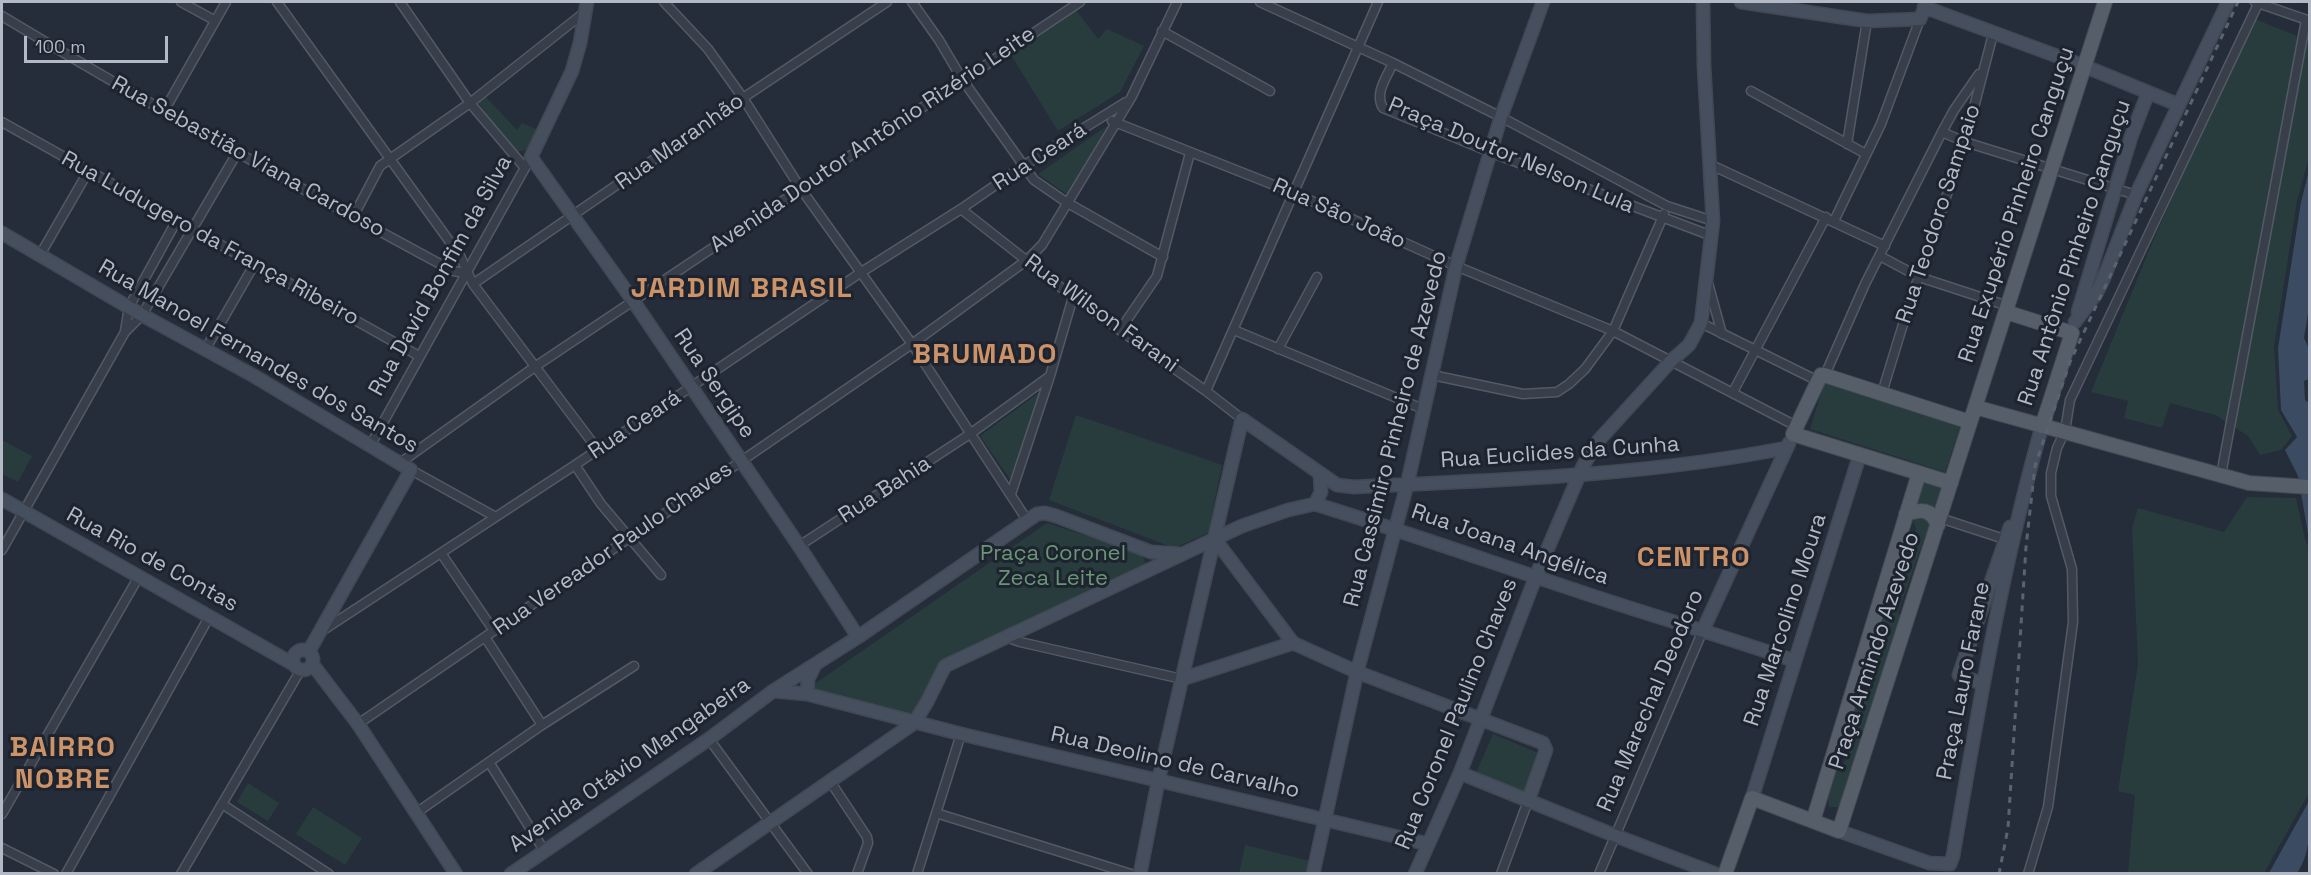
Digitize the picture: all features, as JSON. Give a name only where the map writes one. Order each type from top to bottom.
[{"type":"main road","name":"Rua Exupério Pinheiro Canguçu","points":[[1970,422],[2105,2]]},
{"type":"main road","points":[[2007,309],[2074,327]]},
{"type":"main road","name":"Rua Antônio Pinheiro Canguçu","points":[[2042,426],[2074,327]]},
{"type":"main road","points":[[1952,483],[1860,454],[1796,430],[1821,378],[1882,393],[1970,422]]},
{"type":"main road","points":[[1975,407],[2249,483],[2310,487]]},
{"type":"main road","name":"Praça Armindo Azevedo","points":[[1839,831],[1970,422]]},
{"type":"main road","name":"Praça Armindo Azevedo","points":[[1814,821],[1919,473]]},
{"type":"main road","points":[[1906,514],[1920,509],[1926,510],[1939,521]]},
{"type":"main road","points":[[1725,873],[1752,798],[1839,831]]},
{"type":"street","points":[[181,2],[214,20]]},
{"type":"street","points":[[164,111],[226,2]]},
{"type":"street","points":[[277,2],[460,256],[473,284],[598,450]]},
{"type":"street","points":[[400,2],[471,103],[528,163],[561,99],[572,71],[586,7]]},
{"type":"street","points":[[664,2],[708,49],[743,98],[801,189],[912,344],[1027,520]]},
{"type":"street","name":"Rua Maranhão","points":[[473,284],[887,2]]},
{"type":"street","points":[[912,2],[939,40],[962,79],[1034,180],[1066,202],[1163,257]]},
{"type":"street","name":"Avenida Doutor Antônio Rizério Leite","points":[[405,466],[536,366],[1080,2]]},
{"type":"street","name":"Rua Vereador Paulo Chaves","points":[[358,724],[912,344],[1027,260],[1042,244],[1131,99],[1177,2]]},
{"type":"street","points":[[1260,2],[1393,63]]},
{"type":"street","points":[[1206,391],[1378,2]]},
{"type":"street","name":"Rua Cassimiro Pinheiro de Azevedo","points":[[1313,873],[1358,672],[1407,485],[1456,266],[1501,117],[1543,2]]},
{"type":"street","points":[[1703,2],[1704,66],[1713,221],[1701,324],[1821,378],[1864,284],[1942,132],[1954,110],[1983,69]]},
{"type":"street","points":[[1741,2],[1867,21],[1924,9],[2084,66],[2179,105]]},
{"type":"street","points":[[2074,327],[2099,287],[2136,195],[2228,2]]},
{"type":"street","points":[[2028,873],[2048,807],[2073,622],[2072,569],[2051,496],[2051,473],[2057,448],[2065,431],[2070,400],[2257,2],[2308,21],[2221,475]]},
{"type":"street","points":[[353,217],[380,166],[471,103],[586,7]]},
{"type":"street","points":[[1733,392],[1881,124],[1924,9]]},
{"type":"street","name":"Rua Sebastião Viana Cardoso","points":[[2,16],[237,153],[453,271],[466,273]]},
{"type":"street","points":[[1847,144],[1867,21]]},
{"type":"street","points":[[1162,31],[1270,91]]},
{"type":"street","name":"Rua Teodoro Sampaio","points":[[1882,393],[1965,142],[1993,34]]},
{"type":"street","name":"Praça Doutor Nelson Lula","points":[[1712,236],[1491,152],[1383,108],[1378,100],[1379,94],[1393,63],[1501,117],[1667,206],[1713,221]]},
{"type":"street","points":[[1751,91],[1866,154]]},
{"type":"street","name":"Rua Antônio Pinheiro Canguçu","points":[[2074,327],[2131,137],[2148,93]]},
{"type":"street","name":"Rua Ceará","points":[[319,634],[494,516],[598,450],[860,273],[961,210],[1023,166],[1131,99]]},
{"type":"street","name":"Rua São João","points":[[1103,117],[1294,193],[1456,266],[1612,331],[1733,392],[1796,430]]},
{"type":"street","name":"Rua Ludugero da França Ribeiro","points":[[2,122],[418,357]]},
{"type":"street","points":[[1942,132],[1965,142],[2136,195]]},
{"type":"street","points":[[2,550],[125,332],[142,315],[237,153]]},
{"type":"street","points":[[1120,330],[1157,276],[1190,153]]},
{"type":"street","name":"Rua Sergipe","points":[[528,163],[575,216],[799,546],[858,638]]},
{"type":"street","name":"Rua David Bonfim da Silva","points":[[370,446],[528,163]]},
{"type":"street","points":[[1709,164],[1885,246]]},
{"type":"street","points":[[40,255],[88,170]]},
{"type":"street","points":[[1432,375],[1523,394],[1557,392],[1569,384],[1585,369],[1612,331],[1667,206]]},
{"type":"street","name":"Rua Wilson Farani","points":[[961,210],[1073,297],[1242,419]]},
{"type":"street","points":[[125,332],[129,307],[177,220]]},
{"type":"street","name":"Rua Manoel Fernandes dos Santos","points":[[2,233],[494,516]]},
{"type":"street","points":[[1880,256],[1919,277],[2007,309]]},
{"type":"street","points":[[205,350],[254,264]]},
{"type":"street","points":[[1278,349],[1317,277]]},
{"type":"street","points":[[1707,281],[1722,334]]},
{"type":"street","points":[[1011,494],[1073,297]]},
{"type":"street","name":"Rua Coronel Paulino Chaves","points":[[1415,873],[1460,773],[1536,576],[1583,466],[1598,441],[1671,361],[1689,345],[1701,324]]},
{"type":"street","points":[[1234,330],[1423,409]]},
{"type":"street","name":"Rua Bahia","points":[[799,546],[970,435],[1050,376]]},
{"type":"street","points":[[696,873],[914,723],[945,666],[1006,636],[1147,571],[1180,554],[1214,538],[1242,525],[1315,504],[1321,492],[1320,473],[1242,419],[1214,538],[1158,782],[1139,873],[936,813]]},
{"type":"street","name":"Praça Lauro Farane","points":[[1949,869],[1983,684],[2020,504],[2042,426]]},
{"type":"street","name":"Rua Marechal Deodoro","points":[[1599,873],[1703,630],[1796,430]]},
{"type":"street","points":[[1234,455],[1244,441],[1253,436],[1268,437]]},
{"type":"street","name":"Rua Euclides da Cunha","points":[[1320,473],[1337,485],[1354,487],[1579,476],[1688,465],[1786,448]]},
{"type":"street","name":"Rua Marcolino Moura","points":[[1752,798],[1860,454]]},
{"type":"street","points":[[575,465],[601,504],[661,575]]},
{"type":"street","points":[[309,651],[405,466]]},
{"type":"street","name":"Rua Rio de Contas","points":[[2,499],[138,578],[293,661],[326,682]]},
{"type":"street","name":"Rua Joana Angélica","points":[[1315,504],[1395,528],[1795,661]]},
{"type":"street","name":"Praça Lauro Farane","points":[[1983,684],[1959,675],[2004,539],[2020,504]]},
{"type":"street","points":[[1222,506],[1230,522],[1242,525]]},
{"type":"street","points":[[773,691],[858,638],[1027,520],[1045,513],[1151,552],[1180,554]]},
{"type":"street","points":[[1939,521],[2004,539]]},
{"type":"street","points":[[1214,538],[1293,643],[1358,672],[1546,746],[1540,769],[1501,873]]},
{"type":"street","points":[[1147,571],[1151,552]]},
{"type":"street","points":[[441,553],[494,631]]},
{"type":"street","points":[[2,814],[138,578]]},
{"type":"street","points":[[66,873],[209,617]]},
{"type":"street","points":[[1006,636],[1020,642],[1182,679],[1293,643]]},
{"type":"street","points":[[485,637],[542,725]]},
{"type":"street","points":[[181,873],[222,804],[293,661],[302,650],[309,651],[313,656],[313,665],[304,671],[293,661]]},
{"type":"street","points":[[807,694],[808,679],[816,664]]},
{"type":"street","name":"Rua Rio de Contas","points":[[313,665],[358,724],[456,873]]},
{"type":"street","points":[[416,813],[542,725],[634,666]]},
{"type":"street","points":[[773,691],[807,694],[914,723]]},
{"type":"street","name":"Avenida Otávio Mangabeira","points":[[511,873],[709,739],[773,691]]},
{"type":"street","name":"Rua Deolino de Carvalho","points":[[914,723],[1428,844]]},
{"type":"street","points":[[917,873],[962,735]]},
{"type":"street","points":[[709,739],[772,821],[808,873]]},
{"type":"street","points":[[489,762],[545,852]]},
{"type":"street","points":[[1460,773],[1616,836],[1716,873]]},
{"type":"street","points":[[830,781],[867,837],[868,843],[857,873]]},
{"type":"street","points":[[222,804],[329,873]]},
{"type":"street","points":[[1839,831],[1949,869]]},
{"type":"street","points":[[2,848],[54,873]]},
{"type":"green space","points":[[1076,10],[1098,39],[1107,29],[1144,46],[1120,92],[1058,131],[1011,55]]},
{"type":"green space","points":[[2255,19],[2309,41],[2309,157],[2297,201],[2274,347],[2278,410],[2292,436],[2281,450],[2260,455],[2248,436],[2215,415],[2170,403],[2162,428],[2124,418],[2128,401],[2091,392],[2150,248],[2245,35]]},
{"type":"green space","points":[[484,95],[517,130],[522,123],[538,130],[530,149],[516,152],[509,148],[477,100]]},
{"type":"green space","points":[[1107,126],[1068,195],[1038,174]]},
{"type":"green space","points":[[1825,381],[1961,424],[1945,472],[1810,429]]},
{"type":"green space","points":[[1044,389],[1010,479],[980,436]]},
{"type":"green space","points":[[1076,415],[1222,465],[1208,533],[1174,548],[1049,500]]},
{"type":"green space","points":[[2,440],[32,456],[18,482],[2,474]]},
{"type":"green space","points":[[1925,480],[1945,487],[1938,511],[1928,504],[1917,503]]},
{"type":"green space","points":[[2247,497],[2296,498],[2309,549],[2309,793],[2264,873],[2128,873],[2135,795],[2118,791],[2138,664],[2132,528],[2138,508],[2224,532]]},
{"type":"green space","points":[[1915,516],[1932,518],[1931,536],[1925,536],[1898,613],[1903,620],[1842,803],[1838,807],[1829,807],[1828,797],[1838,762],[1843,765],[1856,727],[1851,721],[1856,702],[1861,707],[1869,684],[1865,674],[1887,602],[1892,606],[1901,575],[1898,567],[1903,553],[1908,556],[1916,528],[1912,519]]},
{"type":"green space","name":"Praça Coronel Zeca Leite","points":[[1047,523],[1142,554],[1146,565],[944,665],[919,717],[813,694],[813,685]]},
{"type":"green space","points":[[1493,734],[1543,755],[1527,794],[1476,773]]},
{"type":"green space","points":[[248,783],[279,803],[268,821],[237,802]]},
{"type":"green space","points":[[313,807],[362,838],[345,865],[296,834]]},
{"type":"green space","points":[[1245,845],[1314,862],[1311,873],[1239,874]]},
{"type":"water","points":[[2309,171],[2310,301],[2304,338],[2310,351],[2309,379],[2304,381],[2305,400],[2310,404],[2309,539],[2298,476],[2285,450],[2297,437],[2281,410],[2278,348],[2301,202]]},
{"type":"water","points":[[2309,801],[2309,839],[2302,865],[2297,873],[2269,873]]},
{"type":"railway","points":[[1999,874],[2008,828],[2026,547],[2035,466],[2070,362],[2238,2]]},
{"type":"district","name":"JARDIM BRASIL","points":[[742,289]]},
{"type":"district","name":"BRUMADO","points":[[985,355]]},
{"type":"district","name":"CENTRO","points":[[1694,558]]},
{"type":"district","name":"BAIRRO NOBRE","points":[[63,764]]}]
